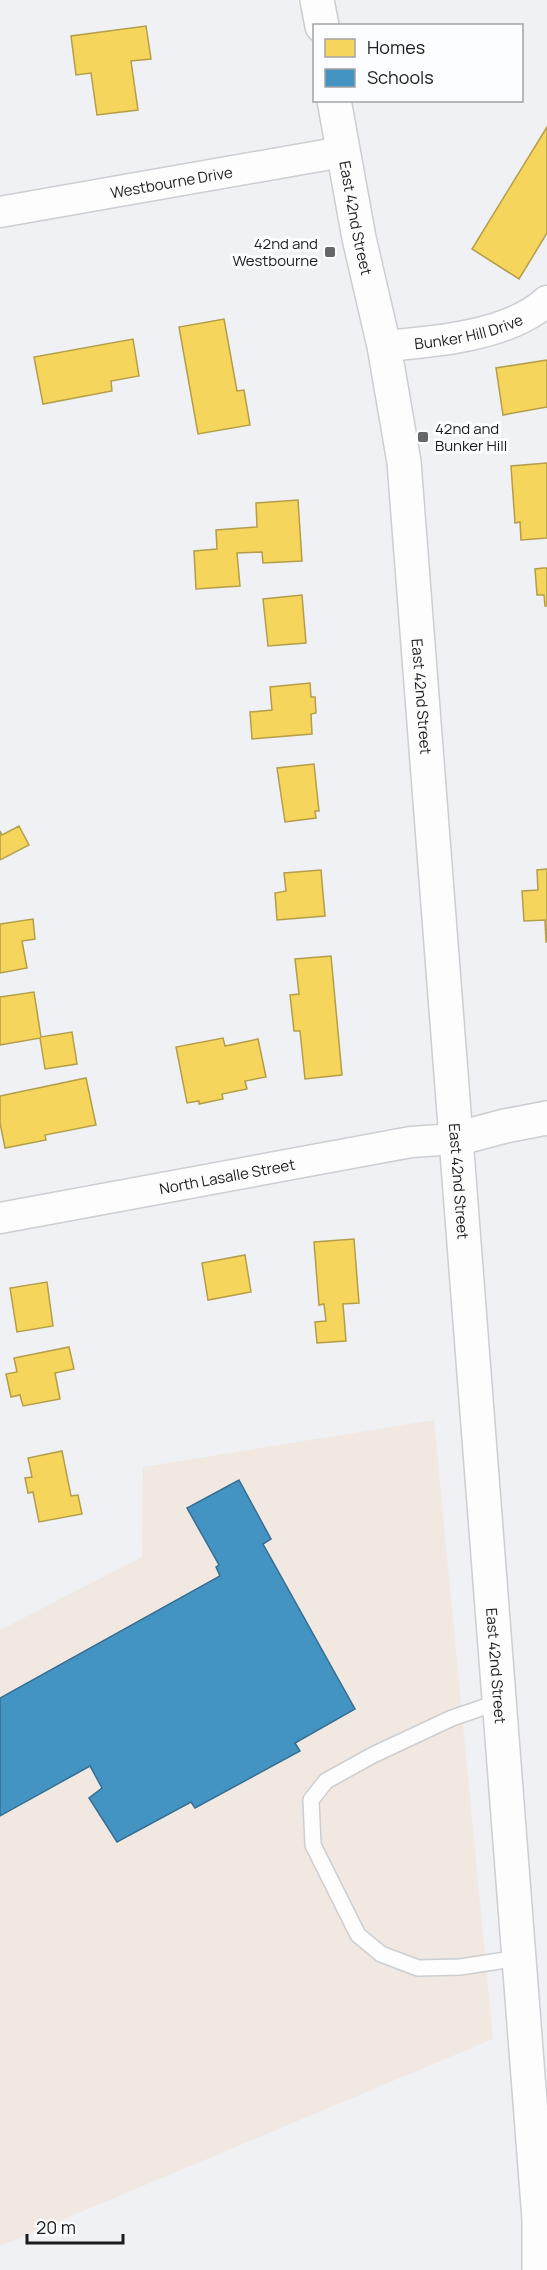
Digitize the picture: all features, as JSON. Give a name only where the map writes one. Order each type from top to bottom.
[{"type":"street","points":[[317,0],[322,24]]},
{"type":"street","name":"East 42nd Street","points":[[334,102],[359,238],[384,346],[404,462],[539,2219],[538,2270]]},
{"type":"street","name":"Westbourne Drive","points":[[0,212],[342,152]]},
{"type":"street","name":"Bunker Hill Drive","points":[[384,346],[437,342],[484,331],[527,314],[547,301]]},
{"type":"street","points":[[456,1139],[547,1118]]},
{"type":"street","name":"North Lasalle Street","points":[[0,1218],[411,1142],[456,1139]]},
{"type":"lane","points":[[499,1702],[452,1718],[326,1781],[311,1800],[313,1845],[358,1935],[381,1954],[418,1968],[460,1967],[519,1958]]},
{"type":"shaded area","points":[[434,1420],[493,2039],[0,2246],[0,1630],[142,1557],[143,1467]]},
{"type":"building: Homes","points":[[146,26],[151,59],[131,61],[138,110],[97,115],[91,73],[76,75],[71,36]]},
{"type":"building: Homes","points":[[547,127],[547,233],[519,279],[472,249]]},
{"type":"building: Homes","points":[[224,319],[237,391],[244,390],[250,425],[198,434],[179,327]]},
{"type":"building: Homes","points":[[133,339],[139,376],[111,381],[112,391],[43,404],[34,357]]},
{"type":"building: Homes","points":[[547,360],[547,407],[503,415],[496,368]]},
{"type":"building: Homes","points":[[547,463],[547,538],[521,540],[520,522],[515,523],[511,466]]},
{"type":"building: Homes","points":[[298,500],[302,561],[263,563],[262,552],[237,553],[240,586],[196,589],[194,551],[217,549],[216,530],[257,527],[256,503]]},
{"type":"building: Homes","points":[[547,568],[547,606],[545,606],[544,595],[537,595],[535,569]]},
{"type":"building: Homes","points":[[302,595],[306,643],[268,646],[263,599]]},
{"type":"building: Homes","points":[[310,683],[311,697],[315,697],[316,713],[311,714],[312,734],[252,739],[250,712],[272,710],[270,687]]},
{"type":"building: Homes","points":[[314,764],[319,811],[315,811],[316,818],[285,822],[277,768]]},
{"type":"building: Homes","points":[[19,826],[29,845],[0,860],[0,831],[2,835]]},
{"type":"building: Homes","points":[[547,869],[546,942],[545,920],[524,921],[522,891],[538,890],[537,870]]},
{"type":"building: Homes","points":[[321,870],[325,916],[277,920],[275,893],[286,891],[284,873]]},
{"type":"building: Homes","points":[[33,919],[35,939],[22,941],[27,968],[0,973],[0,924]]},
{"type":"building: Homes","points":[[331,956],[342,1075],[305,1079],[300,1031],[294,1031],[290,995],[299,994],[295,959]]},
{"type":"building: Homes","points":[[34,992],[41,1037],[72,1032],[77,1064],[45,1069],[40,1038],[0,1045],[0,997]]},
{"type":"building: Homes","points":[[223,1038],[225,1046],[258,1039],[266,1077],[245,1081],[247,1089],[222,1094],[223,1099],[199,1104],[199,1101],[187,1103],[176,1047]]},
{"type":"building: Homes","points":[[86,1078],[96,1125],[45,1135],[46,1140],[5,1148],[0,1123],[0,1096]]},
{"type":"building: Homes","points":[[354,1239],[359,1303],[343,1304],[346,1341],[317,1343],[315,1322],[326,1321],[324,1304],[319,1305],[314,1242]]},
{"type":"building: Homes","points":[[245,1255],[251,1292],[208,1300],[202,1263]]},
{"type":"building: Homes","points":[[47,1282],[53,1326],[17,1332],[10,1288]]},
{"type":"building: Homes","points":[[69,1347],[74,1369],[55,1373],[60,1399],[23,1406],[20,1395],[11,1397],[6,1374],[17,1372],[14,1358]]},
{"type":"building: Homes","points":[[62,1451],[71,1496],[78,1495],[82,1514],[39,1522],[33,1492],[28,1493],[25,1478],[32,1477],[28,1458]]},
{"type":"building: Schools","points":[[239,1480],[271,1539],[263,1544],[355,1709],[295,1743],[300,1751],[195,1808],[191,1802],[117,1842],[89,1798],[102,1788],[90,1766],[0,1816],[0,1698],[220,1576],[216,1567],[219,1565],[187,1508]]},
{"type":"place","name":"42nd and Westbourne","points":[[330,252]]},
{"type":"place","name":"42nd and Bunker Hill","points":[[423,437]]}]
